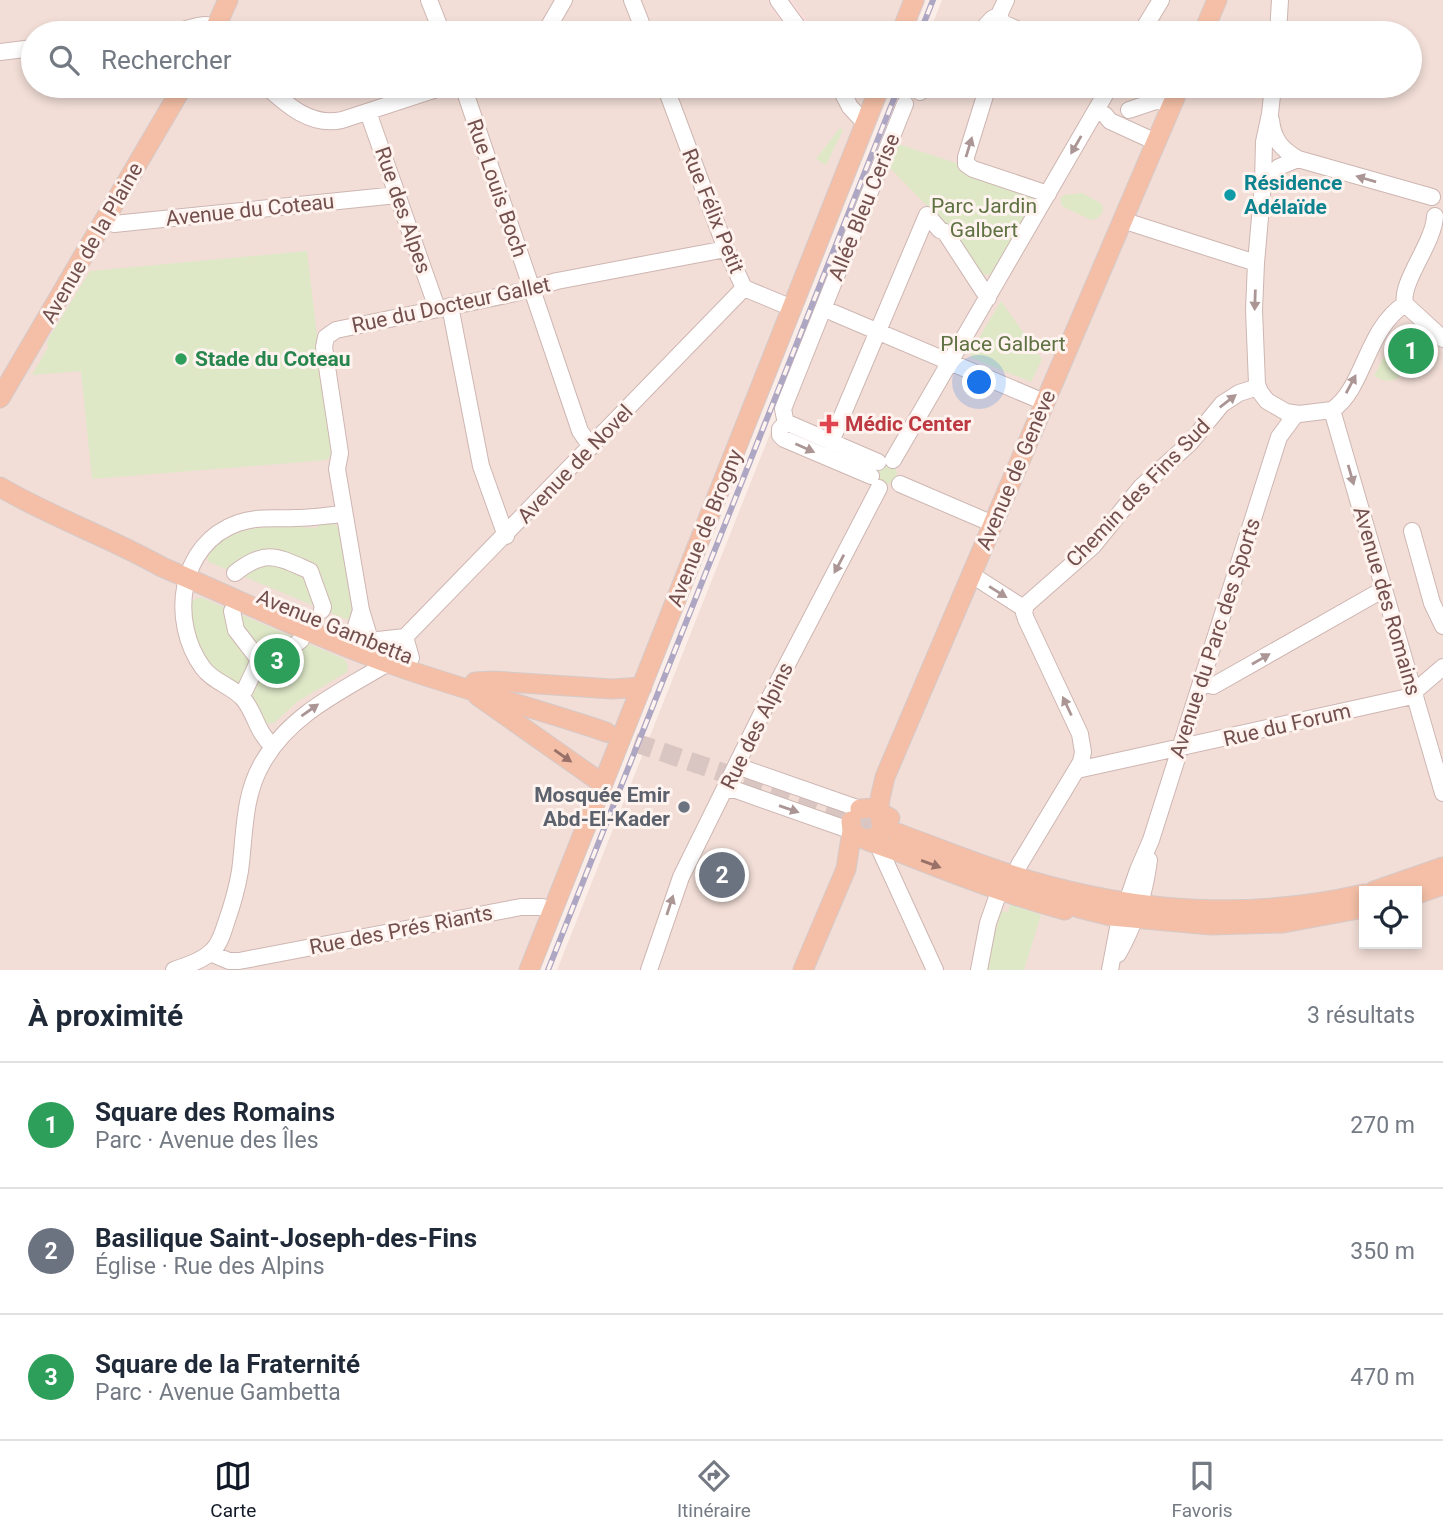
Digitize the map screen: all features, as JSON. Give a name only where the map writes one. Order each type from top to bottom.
[{"type":"main road","points":[[216,21],[219,0]]},
{"type":"main road","points":[[218,21],[228,0]]},
{"type":"main road","points":[[906,21],[914,0]]},
{"type":"main road","points":[[1208,21],[1217,0]]},
{"type":"main road","name":"Avenue de la Plaine","points":[[1,396],[175,98]]},
{"type":"main road","name":"Avenue de Brogny","points":[[529,970],[875,98]]},
{"type":"main road","name":"Avenue de Genève","points":[[885,777],[851,818],[875,837],[881,830],[879,813],[885,777],[1176,98]]},
{"type":"main road","name":"Avenue Gambetta","points":[[0,487],[38,509],[140,554],[481,685],[528,706],[606,732]]},
{"type":"main road","name":"Avenue Gambetta","points":[[0,498],[38,509]]},
{"type":"main road","name":"Avenue Gambetta","points":[[189,572],[391,664],[481,685]]},
{"type":"main road","points":[[481,685],[642,687]]},
{"type":"main road","points":[[481,685],[603,784]]},
{"type":"main road","points":[[612,688],[622,695],[632,710]]},
{"type":"main road","points":[[860,809],[872,808],[1068,891],[1189,924],[1247,925],[1311,919],[1359,909]]},
{"type":"main road","points":[[875,837],[1022,872],[1079,908]]},
{"type":"main road","points":[[803,970],[846,869],[875,837]]},
{"type":"main road","points":[[875,837],[1000,889],[1071,911],[1079,908],[1253,910],[1311,905],[1359,895]]},
{"type":"main road","points":[[1388,886],[1443,867]]},
{"type":"main road","points":[[1422,892],[1443,885]]},
{"type":"street","points":[[429,0],[437,21]]},
{"type":"street","points":[[552,21],[564,0]]},
{"type":"street","points":[[632,0],[640,21]]},
{"type":"street","points":[[779,0],[794,21]]},
{"type":"street","points":[[1148,21],[1161,0]]},
{"type":"street","points":[[1279,21],[1280,0]]},
{"type":"street","points":[[0,52],[21,49]]},
{"type":"street","points":[[281,98],[315,120],[336,122],[410,98]]},
{"type":"street","name":"Rue Louis Boch","points":[[467,98],[580,431],[591,447]]},
{"type":"street","name":"Rue Félix Petit","points":[[669,98],[726,249],[744,288],[792,308]]},
{"type":"street","points":[[846,98],[850,107],[865,123]]},
{"type":"street","points":[[861,98],[873,104]]},
{"type":"street","points":[[985,98],[966,164],[973,169],[1048,194]]},
{"type":"street","name":"Rue des Alpins","points":[[649,970],[676,888],[880,472],[1100,113],[1106,98]]},
{"type":"street","points":[[1129,110],[1166,98]]},
{"type":"street","points":[[1272,98],[1264,142],[1254,310],[1258,387],[1262,397],[1273,406],[1296,414],[1332,410],[1344,398],[1384,323],[1405,304]]},
{"type":"street","name":"Allée Bleu Cerise","points":[[786,424],[783,409],[828,311],[905,104]]},
{"type":"street","name":"Rue des Alpes","points":[[368,112],[397,195],[444,307],[481,466],[506,536]]},
{"type":"street","points":[[1100,113],[1110,121],[1158,139]]},
{"type":"street","points":[[1270,114],[1276,141],[1286,152],[1298,159],[1438,198]]},
{"type":"street","points":[[1263,183],[1279,167],[1298,159]]},
{"type":"street","name":"Avenue du Coteau","points":[[105,219],[114,224],[397,195]]},
{"type":"street","points":[[1438,198],[1428,201],[1429,212],[1439,215],[1405,291],[1405,304],[1443,340]]},
{"type":"street","points":[[831,442],[927,215],[945,232],[988,298]]},
{"type":"street","points":[[1122,220],[1256,263]]},
{"type":"street","name":"Rue du Docteur Gallet","points":[[362,640],[361,610],[337,469],[340,453],[324,347],[326,337],[336,330],[557,281],[726,249]]},
{"type":"street","name":"Avenue de Novel","points":[[405,638],[744,288]]},
{"type":"street","points":[[828,311],[1044,402]]},
{"type":"street","name":"Chemin des Fins Sud","points":[[1025,609],[1031,599],[1088,550],[1141,487],[1190,443],[1222,404],[1239,393],[1258,387]]},
{"type":"street","name":"Avenue du Parc des Sports","points":[[1273,406],[1279,437]]},
{"type":"street","name":"Avenue des Romains","points":[[1332,410],[1379,592],[1414,694],[1443,793]]},
{"type":"street","name":"Avenue du Parc des Sports","points":[[1112,966],[1128,908],[1147,874],[1151,840],[1279,437],[1296,414]]},
{"type":"street","points":[[900,484],[890,490],[880,472],[831,442],[790,424],[786,424],[780,432],[784,439],[880,472],[902,471],[900,484]]},
{"type":"street","points":[[900,484],[993,524]]},
{"type":"street","points":[[273,747],[259,732],[246,702],[235,691],[208,674],[192,650],[183,621],[183,598],[189,572],[211,540],[224,529],[240,522],[271,517],[296,518],[344,513]]},
{"type":"street","points":[[1412,531],[1432,603],[1443,626]]},
{"type":"street","points":[[235,573],[262,558],[277,556],[310,571],[322,610]]},
{"type":"street","points":[[972,575],[1025,609],[1027,621],[1080,734],[1082,757],[1077,770],[1022,872]]},
{"type":"street","points":[[1201,682],[1213,686],[1379,592]]},
{"type":"street","points":[[232,611],[236,630],[260,660]]},
{"type":"street","points":[[362,640],[405,638],[411,658]]},
{"type":"street","points":[[245,690],[260,660],[288,651],[302,640]]},
{"type":"street","points":[[174,970],[210,953],[221,937],[233,901],[251,787],[273,747],[287,729],[306,713],[383,666],[391,664]]},
{"type":"street","points":[[1414,694],[1443,667]]},
{"type":"street","name":"Rue du Forum","points":[[1077,770],[1180,749],[1414,694]]},
{"type":"street","points":[[731,778],[860,809]]},
{"type":"street","points":[[731,778],[736,790],[875,837],[935,970]]},
{"type":"street","points":[[979,970],[988,923],[1000,889]]},
{"type":"street","name":"Rue des Prés Riants","points":[[210,953],[235,962],[521,907],[542,906],[553,910]]},
{"type":"shaded area","points":[[0,0],[926,0],[918,21],[21,21],[21,98],[887,98],[539,970],[0,970]]},
{"type":"shaded area","points":[[766,0],[792,0],[807,21],[781,21]]},
{"type":"shaded area","points":[[942,0],[1443,0],[1443,970],[557,970],[903,98],[1422,98],[1422,21],[934,21]]},
{"type":"green space","points":[[840,128],[843,130],[826,165],[816,159]]},
{"type":"green space","name":"Parc Jardin Galbert","points":[[898,144],[959,164],[1032,195],[1035,206],[996,274],[980,275],[943,222],[889,167]]},
{"type":"green space","points":[[1082,193],[1102,204],[1103,211],[1098,218],[1091,220],[1062,206],[1060,199],[1064,195]]},
{"type":"green space","name":"Stade du Coteau","points":[[307,251],[316,328],[337,448],[327,460],[92,479],[81,371],[32,375],[48,347],[47,341],[90,271]]},
{"type":"green space","name":"Place Galbert","points":[[1001,301],[1042,359],[1031,382],[972,358],[970,353]]},
{"type":"green space","points":[[1410,326],[1438,347],[1432,355],[1403,369],[1394,380],[1385,381],[1374,376],[1396,334],[1401,328]]},
{"type":"green space","points":[[887,464],[894,467],[897,474],[894,481],[887,484],[880,481],[877,474],[880,467]]},
{"type":"green space","points":[[335,524],[340,530],[355,618],[353,622],[209,562],[207,558],[217,546],[242,531],[287,526],[317,528],[318,525]]},
{"type":"green space","points":[[200,597],[344,659],[348,665],[347,672],[297,702],[274,723],[266,724],[250,695],[210,667],[204,659],[196,641],[190,602]]},
{"type":"green space","points":[[1010,904],[1041,915],[1024,970],[984,970],[1001,911],[1008,912]]},
{"type":"tunnel","points":[[607,733],[896,832]]},
{"type":"railway","points":[[925,21],[933,0]]},
{"type":"railway","points":[[548,970],[894,98]]},
{"type":"place","name":"Résidence Adélaïde","points":[[1230,195]]},
{"type":"place","name":"Square des Romains","points":[[1411,351]]},
{"type":"place","name":"Stade du Coteau","points":[[181,359]]},
{"type":"place","name":"Médic Center","points":[[829,424]]},
{"type":"place","name":"Square de la Fraternité","points":[[277,661]]},
{"type":"place","name":"Mosquée Emir Abd-El-Kader","points":[[684,807]]},
{"type":"place","name":"Basilique Saint-Joseph-des-Fins","points":[[722,875]]}]
